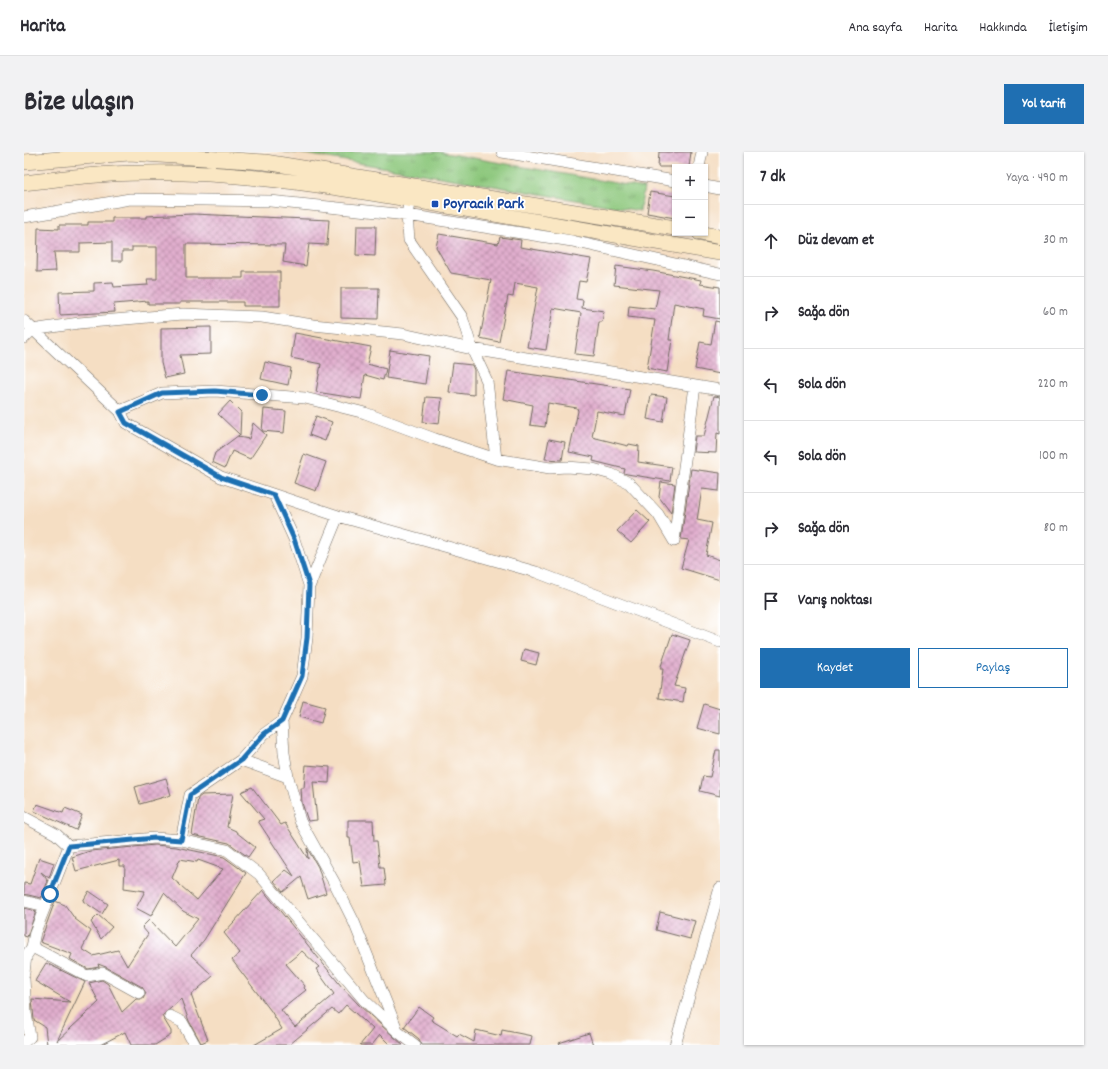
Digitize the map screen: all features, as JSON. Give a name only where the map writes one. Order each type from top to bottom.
[{"type":"main road","points":[[24,162],[129,153],[265,162],[720,253]]},
{"type":"main road","points":[[24,183],[95,175],[130,173],[254,177],[333,187],[411,192],[672,228]]},
{"type":"main road","points":[[708,235],[720,237]]},
{"type":"street","points":[[502,152],[672,180]]},
{"type":"street","points":[[700,164],[702,152]]},
{"type":"street","points":[[129,153],[130,173]]},
{"type":"street","points":[[708,187],[720,189]]},
{"type":"street","points":[[411,192],[407,215],[409,240],[462,317],[472,349],[487,381],[496,459]]},
{"type":"street","points":[[24,216],[130,199],[270,201],[407,215],[572,241],[720,274]]},
{"type":"street","points":[[28,334],[79,323],[183,314],[262,316],[313,325],[403,334],[472,349],[720,390]]},
{"type":"street","points":[[24,321],[28,334],[120,412],[126,423],[221,477],[338,516],[536,572],[720,642]]},
{"type":"street","points":[[120,412],[162,393],[215,391],[305,398],[366,413],[435,439],[496,459],[550,468],[567,467],[593,469],[611,474],[628,483],[653,509],[674,541],[695,386]]},
{"type":"street","points":[[274,495],[294,539],[309,587],[307,638],[302,676],[282,721],[284,752],[288,777],[300,821],[334,882],[354,922],[398,1032]]},
{"type":"street","points":[[309,587],[338,516]]},
{"type":"street","points":[[181,840],[190,795],[241,760],[264,734],[282,721]]},
{"type":"street","points":[[241,760],[288,777]]},
{"type":"street","points":[[24,817],[56,834],[69,846],[155,838],[181,840],[227,850],[259,874],[364,1000],[398,1032],[415,1045]]},
{"type":"street","points":[[24,973],[26,956],[32,947],[35,932],[69,846]]},
{"type":"street","points":[[675,1045],[720,888]]},
{"type":"street","points":[[24,901],[45,906]]},
{"type":"street","points":[[32,947],[87,976],[103,974],[139,992]]},
{"type":"street","points":[[24,979],[26,1013],[30,1037],[24,1042]]},
{"type":"street","points":[[170,1016],[182,1022],[195,1045]]},
{"type":"green space","points":[[283,152],[439,152],[644,188],[640,211],[305,154]]},
{"type":"building","points":[[659,152],[691,152],[689,164],[672,164],[672,167],[658,167]]},
{"type":"building","points":[[650,192],[672,196],[672,217],[647,213]]},
{"type":"building","points":[[193,214],[329,220],[327,245],[309,244],[306,266],[283,262],[285,245],[186,244],[186,278],[243,278],[243,272],[280,272],[280,306],[243,306],[243,302],[180,302],[180,304],[148,304],[148,301],[114,304],[115,312],[60,315],[59,292],[94,291],[94,283],[113,282],[114,287],[148,285],[147,279],[157,279],[157,247],[132,247],[132,251],[122,251],[122,261],[112,261],[112,242],[80,243],[80,252],[54,252],[56,271],[37,272],[38,228],[59,229],[59,225],[88,225],[88,222],[112,222],[112,218],[146,218],[146,216]]},
{"type":"building","points":[[357,226],[376,226],[375,256],[356,255]]},
{"type":"building","points":[[439,234],[498,244],[500,237],[521,240],[520,247],[591,259],[586,282],[579,281],[576,299],[583,300],[582,308],[604,311],[602,322],[599,322],[594,356],[575,354],[581,313],[553,308],[546,350],[527,347],[538,287],[515,283],[513,297],[508,296],[499,342],[480,338],[491,280],[451,273],[436,247]]},
{"type":"building","points":[[616,266],[701,280],[700,284],[720,287],[720,319],[703,316],[704,309],[674,303],[669,340],[672,340],[667,372],[647,368],[655,320],[628,317],[629,306],[655,309],[659,290],[614,285]]},
{"type":"building","points":[[341,288],[379,288],[378,319],[341,318]]},
{"type":"building","points":[[715,321],[720,322],[720,374],[695,369],[700,342],[711,344]]},
{"type":"building","points":[[211,327],[211,354],[180,355],[184,374],[165,378],[161,363],[161,328]]},
{"type":"building","points":[[295,333],[371,347],[367,364],[386,369],[383,380],[365,375],[361,399],[316,392],[321,364],[291,358]]},
{"type":"building","points":[[390,350],[429,356],[425,384],[386,378]]},
{"type":"building","points":[[265,362],[291,368],[288,385],[261,379]]},
{"type":"building","points":[[453,363],[472,365],[474,370],[474,395],[449,392]]},
{"type":"building","points":[[508,371],[630,389],[625,416],[597,411],[592,437],[628,446],[629,444],[639,446],[638,462],[672,467],[670,481],[627,474],[624,473],[625,469],[593,461],[594,457],[569,452],[578,411],[577,408],[548,403],[545,427],[530,425],[533,405],[503,399]]},
{"type":"building","points":[[651,395],[667,397],[663,422],[647,419]]},
{"type":"building","points":[[714,396],[720,397],[720,434],[717,433],[716,453],[693,452],[695,436],[704,436]]},
{"type":"building","points":[[426,397],[442,398],[439,424],[423,422]]},
{"type":"building","points":[[230,401],[241,412],[240,435],[218,414]]},
{"type":"building","points":[[264,409],[286,411],[284,433],[262,431]]},
{"type":"building","points":[[316,416],[332,422],[325,441],[309,435]]},
{"type":"building","points":[[253,423],[266,435],[250,459],[232,451],[225,468],[212,462],[215,453],[239,435],[238,437],[249,439]]},
{"type":"building","points":[[549,439],[565,442],[562,460],[545,459]]},
{"type":"building","points":[[304,454],[326,462],[316,491],[294,483]]},
{"type":"building","points":[[691,469],[720,473],[719,491],[702,489],[697,520],[712,523],[706,555],[720,560],[720,580],[681,568],[689,540],[681,539]]},
{"type":"building","points":[[661,482],[675,484],[671,513],[659,497]]},
{"type":"building","points":[[637,510],[650,522],[631,543],[617,531]]},
{"type":"building","points":[[672,634],[690,640],[674,686],[685,688],[683,702],[659,698],[663,669],[660,669]]},
{"type":"building","points":[[524,649],[539,653],[536,665],[521,661]]},
{"type":"building","points":[[303,701],[325,707],[321,723],[299,717]]},
{"type":"building","points":[[704,704],[720,709],[720,734],[697,728]]},
{"type":"building","points":[[716,750],[720,750],[720,796],[700,791],[703,776],[710,777]]},
{"type":"building","points":[[306,765],[330,767],[329,783],[313,782],[317,820],[308,821],[302,803],[301,788],[304,788]]},
{"type":"building","points":[[166,778],[171,795],[140,804],[135,787]]},
{"type":"building","points":[[252,787],[281,825],[285,823],[308,859],[307,848],[318,867],[326,893],[308,899],[301,877],[283,892],[274,881],[286,870],[294,876],[258,821],[264,819],[241,792]]},
{"type":"building","points":[[233,794],[227,827],[236,831],[255,847],[248,857],[229,843],[192,835],[198,798],[202,795]]},
{"type":"building","points":[[37,804],[63,813],[65,808],[82,815],[76,830],[34,811]]},
{"type":"building","points":[[348,820],[373,820],[374,841],[377,841],[380,867],[384,867],[386,885],[364,887],[360,861],[353,862],[350,838],[348,838]]},
{"type":"building","points":[[155,845],[176,847],[224,857],[246,873],[204,940],[191,955],[213,976],[191,995],[208,1040],[201,1043],[189,1021],[181,999],[162,1016],[171,1031],[171,1035],[155,1045],[131,1045],[125,1032],[100,1045],[47,1045],[45,1027],[34,1020],[32,999],[70,1002],[35,981],[46,963],[85,982],[57,1041],[99,1002],[89,983],[102,980],[108,984],[122,1012],[136,999],[143,999],[146,993],[142,987],[106,967],[98,964],[99,967],[88,969],[70,959],[72,954],[40,942],[55,901],[65,905],[75,919],[91,931],[82,949],[93,956],[118,950],[127,966],[148,934],[142,927],[149,920],[175,947],[198,919],[183,911],[164,893],[151,916],[136,908],[145,891],[124,888],[125,866],[119,866],[119,860],[76,871],[72,857],[90,851]],"holes":[[[180,859],[197,862],[198,860],[223,869],[197,900],[172,878]]]},
{"type":"building","points":[[39,858],[54,863],[49,878],[41,872],[48,881],[41,898],[24,894],[24,883],[30,884]]},
{"type":"building","points":[[263,890],[342,987],[359,1005],[403,1045],[390,1045],[380,1035],[372,1045],[360,1045],[373,1029],[346,1005],[338,1014],[332,1009],[289,1045],[254,1045],[282,1029],[271,1011],[232,960],[240,953],[224,933]],"holes":[[[302,951],[319,967],[316,969],[334,994],[295,1027],[281,1010],[306,990],[304,988],[305,986],[286,964]]]},
{"type":"building","points":[[89,891],[108,904],[102,914],[83,901]]},
{"type":"building","points":[[24,908],[36,911],[27,937],[24,936]]},
{"type":"building","points":[[660,912],[695,921],[690,939],[656,930]]},
{"type":"building","points":[[98,915],[112,927],[101,939],[91,922]]},
{"type":"building","points":[[419,1007],[433,1017],[431,1020],[457,1036],[459,1034],[474,1042],[476,1030],[501,1036],[502,1030],[532,1036],[530,1045],[422,1045],[419,1039],[404,1027]]},
{"type":"building","points":[[589,1033],[593,1045],[560,1045],[559,1043]]},
{"type":"place","name":"Poyracık Park","points":[[435,204]]},
{"type":"route","points":[[50,894],[69,846],[155,838],[181,840],[190,795],[241,760],[264,734],[282,721],[302,676],[307,638],[309,585],[294,539],[274,495],[221,477],[126,423],[120,412],[162,393],[215,391],[262,395]]}]
